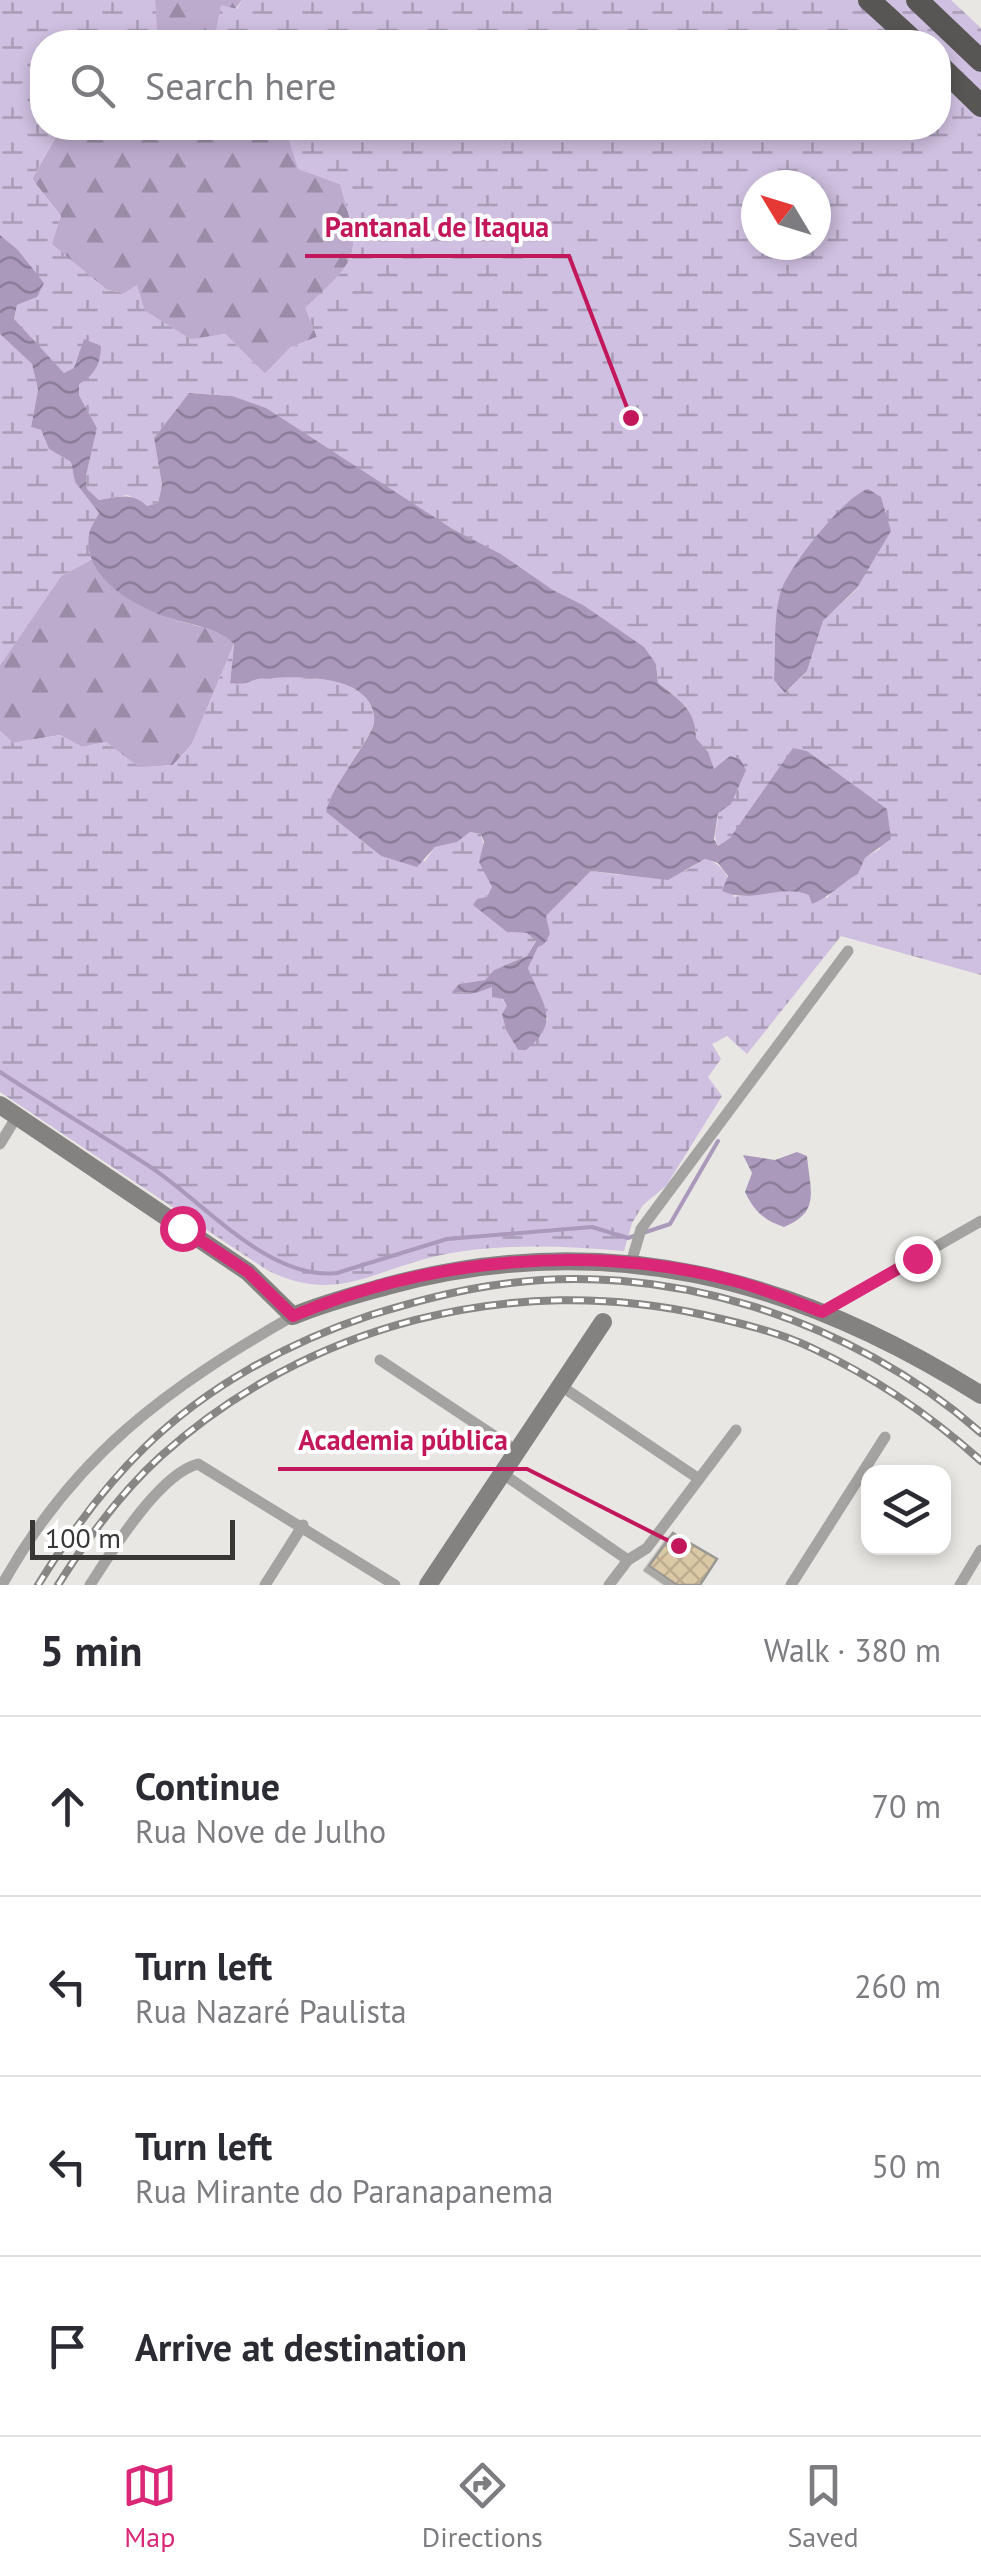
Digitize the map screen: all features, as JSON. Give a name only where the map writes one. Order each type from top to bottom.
[{"type":"highway","points":[[868,0],[902,30]]},
{"type":"highway","points":[[917,0],[948,30]]},
{"type":"highway","points":[[951,32],[981,61]]},
{"type":"highway","points":[[951,77],[981,106]]},
{"type":"main road","points":[[0,1105],[248,1272],[293,1316],[461,1269],[633,1256],[734,1281],[822,1312],[924,1361],[981,1395]]},
{"type":"main road","points":[[428,1585],[603,1322]]},
{"type":"street","points":[[633,1256],[641,1228],[848,951]]},
{"type":"street","points":[[0,1144],[17,1116]]},
{"type":"street","points":[[822,1312],[981,1221]]},
{"type":"street","points":[[2,1585],[26,1543],[69,1485],[108,1443],[185,1381],[293,1316]]},
{"type":"street","points":[[380,1360],[517,1451]]},
{"type":"street","points":[[560,1386],[699,1479]]},
{"type":"street","points":[[610,1585],[628,1560],[647,1548],[736,1430]]},
{"type":"street","points":[[791,1585],[885,1437]]},
{"type":"street","points":[[90,1585],[153,1500],[173,1477],[192,1464],[204,1466],[303,1525],[395,1585]]},
{"type":"street","points":[[503,1474],[628,1560]]},
{"type":"street","points":[[265,1585],[303,1525]]},
{"type":"street","points":[[960,1585],[981,1550]]},
{"type":"green space","points":[[0,0],[155,0],[157,30],[30,30],[30,140],[54,140],[32,179],[61,216],[52,244],[107,290],[124,293],[137,285],[145,311],[191,339],[225,334],[265,374],[291,347],[317,337],[305,308],[346,265],[353,242],[340,184],[298,169],[289,140],[951,140],[951,30],[216,30],[221,5],[237,9],[242,0],[951,0],[981,28],[981,975],[841,936],[747,1054],[727,1036],[712,1044],[721,1059],[708,1077],[722,1096],[666,1186],[643,1205],[632,1223],[624,1251],[491,1248],[446,1254],[337,1284],[292,1280],[267,1270],[0,1092],[0,731],[13,743],[60,735],[82,747],[106,742],[139,767],[173,765],[192,744],[234,644],[230,682],[322,679],[350,686],[369,702],[373,728],[339,782],[326,812],[381,856],[425,861],[435,847],[457,842],[470,832],[481,834],[492,887],[487,897],[507,932],[527,933],[536,940],[527,956],[494,970],[485,980],[459,984],[453,992],[476,993],[492,986],[508,1007],[502,1014],[518,1050],[548,1019],[528,968],[546,916],[591,871],[619,875],[685,871],[705,859],[725,873],[734,897],[794,889],[827,898],[838,885],[858,874],[865,858],[880,849],[887,809],[807,751],[730,838],[718,846],[718,793],[711,763],[696,738],[690,712],[658,683],[656,664],[583,605],[232,396],[189,393],[154,438],[162,485],[158,503],[147,506],[128,495],[99,500],[87,489],[86,476],[97,428],[79,395],[74,368],[64,373],[14,320],[17,305],[37,297],[17,249],[0,235]],"holes":[[[881,497],[858,588],[823,621],[807,671],[786,693]]]},
{"type":"green space","points":[[155,0],[242,0],[220,30],[156,30]]},
{"type":"green space","points":[[54,140],[289,140],[299,169],[340,184],[352,227],[352,254],[337,277],[306,308],[317,337],[291,347],[265,374],[225,334],[191,340],[124,293],[107,290],[51,244],[61,216],[32,179]]},
{"type":"green space","points":[[0,334],[32,364],[38,390],[31,427],[41,430],[49,449],[71,462],[75,482],[99,513],[89,534],[92,559],[61,576],[0,665]]},
{"type":"green space","points":[[92,559],[106,577],[136,600],[168,617],[220,634],[234,644],[192,744],[173,765],[139,768],[106,742],[82,747],[60,735],[13,743],[0,731],[0,665],[61,576]]},
{"type":"water","points":[[0,235],[17,249],[44,283],[37,297],[17,305],[14,319],[64,373],[74,368],[84,339],[101,346],[96,369],[79,384],[79,395],[97,428],[86,476],[87,489],[99,500],[125,497],[147,506],[158,503],[162,485],[154,438],[189,393],[232,396],[266,408],[644,647],[656,664],[658,683],[690,712],[696,738],[708,752],[714,769],[730,756],[740,759],[746,770],[731,804],[718,813],[714,839],[718,846],[730,838],[793,748],[807,751],[887,809],[891,839],[865,858],[858,874],[812,904],[809,895],[798,892],[744,896],[722,891],[728,876],[718,863],[705,859],[668,880],[591,871],[546,916],[550,934],[538,947],[528,968],[546,1021],[537,1039],[526,1050],[518,1050],[502,1014],[507,1006],[503,999],[492,997],[492,987],[476,993],[452,992],[459,984],[485,980],[494,970],[527,956],[536,941],[527,933],[507,932],[473,905],[477,899],[487,897],[492,887],[479,862],[484,842],[481,834],[470,832],[457,842],[435,847],[417,867],[381,856],[326,812],[333,793],[373,728],[369,702],[350,686],[322,679],[267,678],[230,683],[234,644],[212,631],[170,618],[128,598],[94,564],[89,534],[99,513],[75,482],[71,462],[49,449],[41,430],[31,427],[38,390],[32,364],[0,334]]},
{"type":"water","points":[[868,489],[881,497],[891,531],[857,588],[823,621],[807,671],[785,693],[774,680],[780,594],[804,552],[831,519]]},
{"type":"water","points":[[797,1152],[807,1156],[810,1199],[804,1214],[784,1227],[760,1214],[748,1199],[745,1192],[752,1173],[743,1155],[775,1160]]},
{"type":"building","points":[[673,1533],[717,1559],[700,1585],[677,1585],[649,1566]]},
{"type":"waterway","points":[[0,1072],[149,1166],[261,1252],[311,1272],[337,1273],[447,1239],[592,1227],[628,1238],[670,1224],[718,1141]]},
{"type":"railway","points":[[38,1585],[114,1480],[168,1426],[222,1386],[250,1368],[340,1326],[415,1302],[489,1286],[554,1279],[620,1281],[686,1290],[751,1306],[814,1329],[874,1358],[930,1393],[981,1433]]},
{"type":"railway","points":[[58,1585],[132,1485],[218,1410],[281,1372],[347,1342],[416,1320],[487,1306],[559,1300],[632,1303],[704,1315],[772,1333],[812,1348],[879,1384],[981,1461]]},
{"type":"place","name":"Pantanal de Itaqua","points":[[631,418]]},
{"type":"place","name":"Academia pública","points":[[679,1546]]},
{"type":"route","points":[[182,1228],[248,1272],[293,1316],[461,1269],[557,1261],[631,1263],[688,1271],[780,1295],[822,1312],[917,1258]]}]
